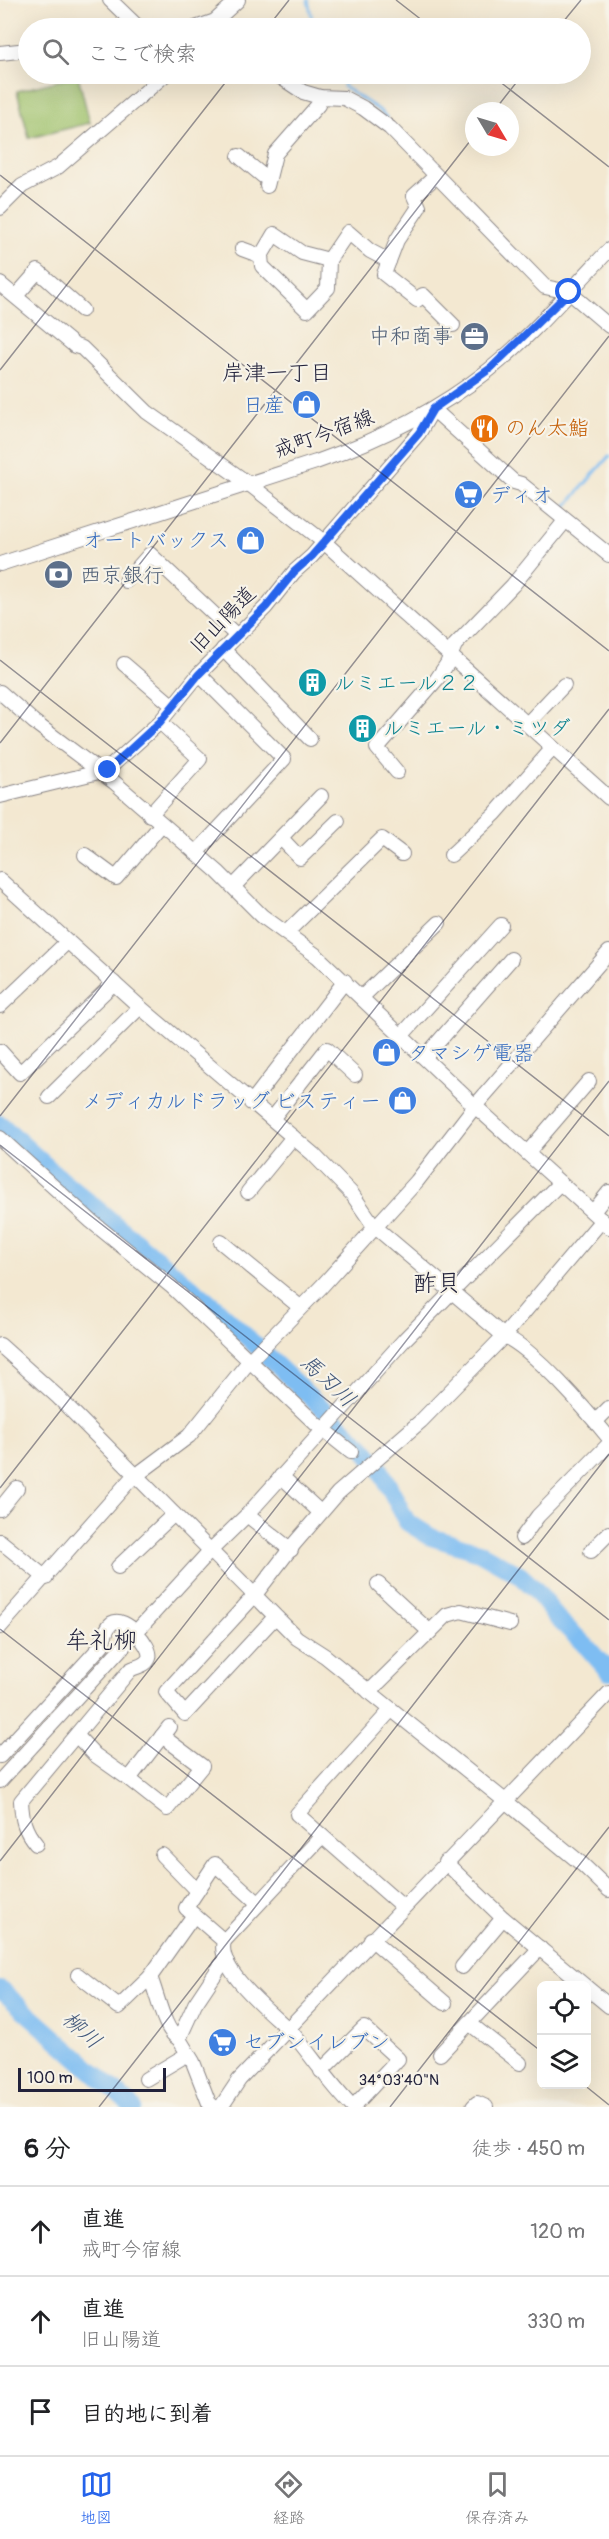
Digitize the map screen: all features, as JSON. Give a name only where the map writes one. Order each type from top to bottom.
[{"type":"street","points":[[110,0],[129,18]]},
{"type":"street","points":[[217,18],[238,0]]},
{"type":"street","points":[[0,53],[18,51]]},
{"type":"street","points":[[0,208],[22,186],[57,167],[154,84]]},
{"type":"street","points":[[291,84],[303,92],[320,97],[344,98],[363,108],[390,128],[545,287],[569,292],[609,326]]},
{"type":"street","points":[[239,156],[268,181],[275,154],[318,105],[320,97]]},
{"type":"street","points":[[435,176],[414,196],[419,207],[397,240],[384,274],[417,300],[423,295],[453,325]]},
{"type":"street","points":[[329,260],[302,253],[274,234],[261,256],[262,266],[307,310],[328,288],[329,260],[348,232],[370,251],[389,261]]},
{"type":"street","points":[[242,249],[261,256]]},
{"type":"street","name":"戒町今宿線","points":[[0,564],[361,446],[433,409],[491,368],[609,250]]},
{"type":"street","points":[[16,296],[38,271],[82,310]]},
{"type":"street","points":[[0,284],[75,346],[82,348],[147,412],[249,484],[324,542],[609,798]]},
{"type":"street","points":[[433,409],[514,482],[521,484],[591,538],[609,555]]},
{"type":"street","name":"旧山陽道","points":[[2,799],[108,770],[160,722],[199,674],[266,607],[288,578],[324,542],[419,433],[433,409]]},
{"type":"street","points":[[397,771],[377,748],[437,679],[447,664],[455,645],[513,585],[565,520]]},
{"type":"street","points":[[126,581],[150,554],[236,635]]},
{"type":"street","points":[[223,649],[310,739]]},
{"type":"street","points":[[124,664],[173,706]]},
{"type":"street","points":[[196,853],[284,759],[199,674]]},
{"type":"street","points":[[527,724],[564,685]]},
{"type":"street","points":[[0,693],[34,722],[101,772],[196,853],[262,916],[345,981],[475,1106],[601,1220]]},
{"type":"street","points":[[150,815],[200,759],[160,722]]},
{"type":"street","points":[[451,855],[495,813],[553,748]]},
{"type":"street","points":[[233,887],[321,796]]},
{"type":"street","points":[[281,838],[300,858],[338,821]]},
{"type":"street","points":[[85,855],[116,878],[161,825]]},
{"type":"street","points":[[286,933],[382,839],[402,854]]},
{"type":"street","points":[[0,880],[140,1007],[188,1046],[251,1104],[313,1154],[352,1194],[375,1226],[504,1336],[536,1359],[596,1421],[609,1438]]},
{"type":"street","points":[[363,997],[439,923]]},
{"type":"street","points":[[402,1035],[501,926]]},
{"type":"street","points":[[0,1006],[67,942]]},
{"type":"street","points":[[0,1627],[46,1578],[130,1480],[189,1436],[251,1359],[417,1180],[475,1106],[609,952]]},
{"type":"street","points":[[425,1057],[511,959]]},
{"type":"street","points":[[251,1104],[345,981]]},
{"type":"street","points":[[0,1051],[20,1073],[114,983]]},
{"type":"street","points":[[49,1096],[140,1007]]},
{"type":"street","points":[[272,1119],[327,1049],[355,1075]]},
{"type":"street","points":[[528,1152],[589,1081]]},
{"type":"street","points":[[248,1192],[293,1137]]},
{"type":"street","points":[[0,1138],[91,1221],[171,1286],[351,1452]]},
{"type":"street","points":[[0,1781],[210,1551],[247,1515],[347,1403],[451,1292],[560,1183]]},
{"type":"street","points":[[275,1617],[185,1714],[166,1692],[254,1596],[320,1512],[421,1420],[504,1336],[601,1220],[609,1191]]},
{"type":"street","points":[[221,1242],[300,1308]]},
{"type":"street","points":[[0,1345],[58,1397],[297,1638],[325,1656],[504,1800],[583,1865],[609,1890]]},
{"type":"street","points":[[596,1421],[609,1408]]},
{"type":"street","points":[[522,1538],[538,1516],[609,1444]]},
{"type":"street","points":[[281,1476],[320,1512]]},
{"type":"street","points":[[0,1509],[17,1488]]},
{"type":"street","points":[[118,1566],[174,1514]]},
{"type":"street","points":[[247,1515],[291,1550]]},
{"type":"street","points":[[591,1551],[609,1533]]},
{"type":"street","points":[[0,1540],[46,1578]]},
{"type":"street","points":[[378,1584],[430,1632]]},
{"type":"street","points":[[369,1692],[447,1615],[461,1611],[510,1624]]},
{"type":"street","points":[[0,1756],[102,1645],[106,1629],[112,1623],[122,1622],[150,1649],[149,1660],[130,1670],[21,1801],[22,1821],[27,1833],[36,1844]]},
{"type":"street","points":[[221,2107],[239,2080],[371,1939],[609,1693]]},
{"type":"street","points":[[391,1710],[297,1814],[403,1907]]},
{"type":"street","points":[[77,1736],[96,1755],[167,1809],[202,1766],[166,1731],[129,1779]]},
{"type":"street","points":[[321,2071],[364,2028],[398,2059],[353,2107],[321,2071],[287,2029],[267,2012],[238,1979],[227,1962],[223,1946],[224,1941],[258,1903],[322,1836]]},
{"type":"street","points":[[162,1855],[197,1892]]},
{"type":"street","points":[[446,1862],[502,1918],[580,1981]]},
{"type":"street","points":[[224,1941],[186,1908],[215,1864],[258,1903]]},
{"type":"street","points":[[78,1975],[119,2007],[150,1977],[194,1915]]},
{"type":"street","points":[[462,1967],[502,1918]]},
{"type":"street","points":[[371,1939],[445,2003]]},
{"type":"street","points":[[440,2054],[540,1948]]},
{"type":"street","points":[[179,2039],[195,2004],[221,1965],[227,1962]]},
{"type":"street","points":[[150,1977],[167,2028],[173,2037],[179,2039],[188,2054],[209,2103],[214,2107]]},
{"type":"street","points":[[591,1990],[609,2006]]},
{"type":"street","points":[[469,2023],[520,2063]]},
{"type":"street","points":[[146,2079],[188,2054]]},
{"type":"street","points":[[472,2107],[477,2103],[486,2107]]},
{"type":"green space","points":[[45,84],[80,84],[90,123],[29,138],[17,91]]},
{"type":"waterway","points":[[308,0],[312,18]]},
{"type":"waterway","points":[[343,84],[344,87],[379,110],[387,118]]},
{"type":"waterway","points":[[562,511],[609,456]]},
{"type":"waterway","name":"馬刃川","points":[[0,1124],[56,1175],[215,1307],[364,1448],[380,1469],[407,1522],[431,1537],[479,1552],[520,1575],[535,1589],[556,1617],[609,1672]]},
{"type":"waterway","name":"柳川","points":[[0,1989],[133,2107]]},
{"type":"place","name":"中和商事","points":[[474,336]]},
{"type":"place","name":"日産","points":[[306,405]]},
{"type":"place","name":"のん太鮨","points":[[484,428]]},
{"type":"place","name":"ディオ","points":[[469,495]]},
{"type":"place","name":"オートバックス","points":[[250,540]]},
{"type":"place","name":"西京銀行","points":[[59,575]]},
{"type":"place","name":"ルミエール２２","points":[[313,683]]},
{"type":"place","name":"ルミエール・ミツダ","points":[[362,728]]},
{"type":"place","name":"タマシゲ電器","points":[[387,1053]]},
{"type":"place","name":"メディカルドラッグ ビスティー","points":[[402,1101]]},
{"type":"place","name":"セブンイレブン","points":[[222,2042]]},
{"type":"district","name":"岸津一丁目","points":[[277,373]]},
{"type":"district","name":"酢貝","points":[[437,1283]]},
{"type":"district","name":"牟礼柳","points":[[101,1640]]},
{"type":"route","points":[[108,770],[139,744],[160,722],[199,674],[266,607],[288,578],[312,556],[419,433],[433,409],[491,368],[569,292]]}]
